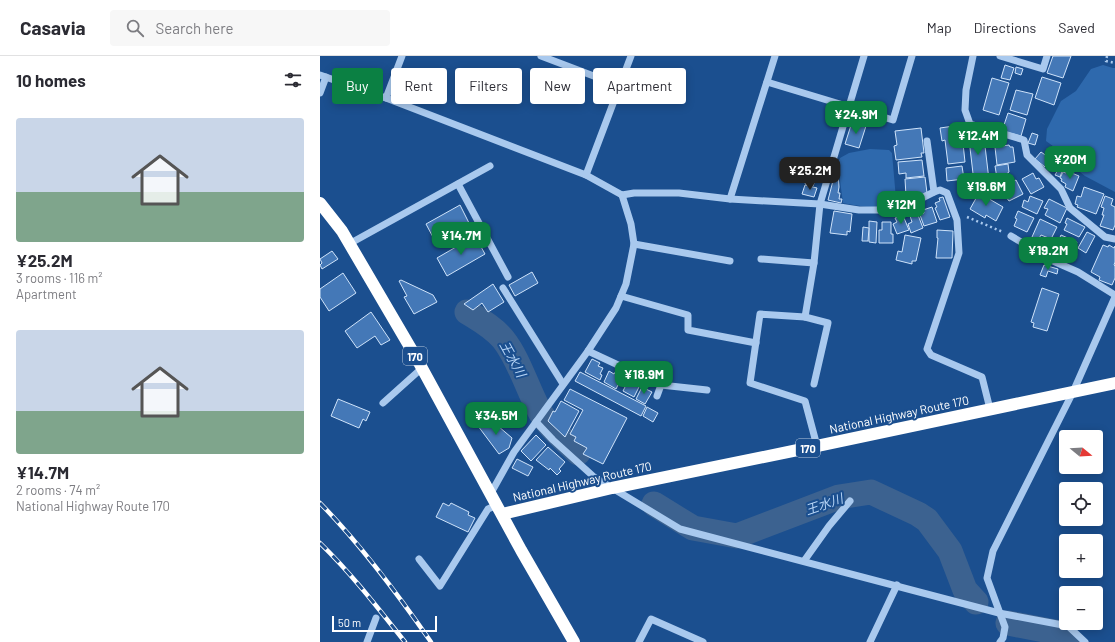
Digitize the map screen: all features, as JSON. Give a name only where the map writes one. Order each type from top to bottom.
[{"type":"highway","name":"National Highway Route 170","points":[[320,203],[342,231],[422,368],[521,550],[574,642]]},
{"type":"highway","name":"National Highway Route 170","points":[[500,509],[612,488],[817,446],[1115,383]]},
{"type":"street","points":[[386,98],[402,56]]},
{"type":"street","points":[[541,56],[593,76]]},
{"type":"street","points":[[627,68],[631,56]]},
{"type":"street","points":[[730,199],[775,56]]},
{"type":"street","points":[[805,317],[814,262],[820,204],[864,56]]},
{"type":"street","points":[[767,82],[893,120],[912,56]]},
{"type":"street","points":[[973,56],[966,90],[965,110],[970,124],[1024,140],[1027,155],[1061,189],[1070,208],[1105,237],[1115,239]]},
{"type":"street","points":[[1000,56],[1043,69],[1047,56]]},
{"type":"street","points":[[320,93],[323,76],[386,98],[586,175],[622,195],[634,193],[679,194],[730,199],[820,204],[858,210],[898,210],[934,192],[940,190],[947,193],[957,220],[959,253],[927,349],[931,355],[982,376],[990,409]]},
{"type":"street","points":[[586,175],[613,104]]},
{"type":"street","points":[[927,141],[934,192]]},
{"type":"street","points":[[349,244],[490,166]]},
{"type":"street","points":[[458,184],[508,277]]},
{"type":"street","points":[[491,493],[514,452],[588,350],[616,308],[626,284],[634,244],[631,224],[622,195]]},
{"type":"street","points":[[1000,642],[1003,638],[1005,627],[987,578],[993,551],[1072,392],[1115,296],[1078,272],[1048,258],[1011,236]]},
{"type":"street","points":[[634,244],[730,261]]},
{"type":"street","points":[[761,258],[814,262]]},
{"type":"street","points":[[503,288],[563,384]]},
{"type":"street","points":[[621,296],[688,316],[688,330],[756,343]]},
{"type":"street","points":[[814,384],[828,323],[805,317],[760,314],[750,383],[806,401],[817,446]]},
{"type":"street","points":[[588,350],[661,385],[708,390]]},
{"type":"street","points":[[384,403],[422,368]]},
{"type":"street","points":[[657,396],[661,385]]},
{"type":"street","points":[[540,417],[553,440],[594,477],[680,530],[897,585],[1000,613],[1068,626],[1085,642]]},
{"type":"street","points":[[804,561],[829,526],[850,501]]},
{"type":"street","points":[[419,559],[440,586],[488,509],[500,509]]},
{"type":"street","points":[[870,642],[897,585]]},
{"type":"street","points":[[367,642],[376,618]]},
{"type":"street","points":[[639,642],[651,619],[703,642]]},
{"type":"path","points":[[1107,56],[1106,61],[1115,63]]},
{"type":"path","points":[[955,214],[969,217],[1011,236]]},
{"type":"shaded area","points":[[1103,65],[1115,68],[1115,192],[1085,176],[1072,166],[1064,154],[1046,141],[1047,129],[1061,101],[1076,91],[1091,69]]},
{"type":"shaded area","points":[[870,149],[889,150],[892,153],[896,199],[895,204],[875,207],[843,203],[839,173],[836,170],[840,158],[849,153]]},
{"type":"building","points":[[1053,56],[1071,56],[1063,78],[1047,73]]},
{"type":"building","points":[[1005,65],[1014,68],[1010,80],[1001,78]]},
{"type":"building","points":[[1016,67],[1023,69],[1021,75],[1015,73]]},
{"type":"building","points":[[1042,77],[1061,83],[1054,105],[1035,98]]},
{"type":"building","points":[[992,78],[1009,83],[999,115],[983,110]]},
{"type":"building","points":[[1016,90],[1033,94],[1027,115],[1010,110]]},
{"type":"building","points":[[1008,113],[1026,119],[1021,136],[1002,131]]},
{"type":"building","points":[[855,114],[868,118],[866,125],[853,121]]},
{"type":"building","points":[[852,122],[866,126],[859,148],[845,144]]},
{"type":"building","points":[[961,125],[965,162],[948,164],[945,140],[942,141],[940,128]]},
{"type":"building","points":[[921,128],[924,153],[921,153],[922,157],[896,160],[894,146],[897,145],[895,131]]},
{"type":"building","points":[[983,129],[989,180],[974,182],[968,131]]},
{"type":"building","points":[[1032,133],[1038,135],[1035,145],[1028,143]]},
{"type":"building","points":[[1009,145],[1010,147],[1013,147],[1015,162],[997,165],[995,147]]},
{"type":"building","points":[[1041,152],[1051,159],[1045,167],[1035,159]]},
{"type":"building","points":[[922,160],[924,176],[906,178],[906,173],[899,174],[898,162]]},
{"type":"building","points":[[1008,164],[1009,172],[1001,178],[997,178],[995,166]]},
{"type":"building","points":[[962,166],[964,179],[947,181],[946,168]]},
{"type":"building","points":[[1059,168],[1063,169],[1060,177],[1055,175]]},
{"type":"building","points":[[1067,171],[1079,176],[1073,191],[1065,187],[1066,184],[1061,181],[1062,179],[1060,178],[1063,172],[1066,173]]},
{"type":"building","points":[[835,173],[838,173],[838,193],[840,193],[839,199],[842,199],[841,203],[828,200]]},
{"type":"building","points":[[1033,173],[1036,179],[1039,178],[1044,187],[1031,194],[1022,179]]},
{"type":"building","points":[[925,177],[927,193],[906,196],[905,179]]},
{"type":"building","points":[[807,179],[815,181],[813,186],[805,184]]},
{"type":"building","points":[[1016,180],[1023,194],[1009,201],[1006,197],[1004,198],[999,189]]},
{"type":"building","points":[[805,185],[817,188],[814,197],[802,194]]},
{"type":"building","points":[[1084,187],[1104,194],[1096,214],[1077,207],[1078,205],[1075,204],[1077,196],[1081,197]]},
{"type":"building","points":[[979,193],[1003,207],[996,221],[986,215],[985,218],[970,209]]},
{"type":"building","points":[[1030,196],[1043,201],[1037,214],[1022,207],[1024,200],[1028,202]]},
{"type":"building","points":[[1105,196],[1113,199],[1111,205],[1115,207],[1115,225],[1113,230],[1100,226],[1104,215],[1102,215],[1104,208],[1101,207]]},
{"type":"building","points":[[943,197],[950,217],[940,220],[935,208],[937,207],[935,203],[940,201],[939,198]]},
{"type":"building","points":[[1049,199],[1067,208],[1060,223],[1045,215],[1048,209],[1044,208]]},
{"type":"building","points":[[460,205],[469,223],[435,241],[426,224]]},
{"type":"building","points":[[932,207],[937,222],[924,226],[920,215],[924,213],[923,210]]},
{"type":"building","points":[[916,210],[923,228],[911,233],[908,224],[912,222],[909,213]]},
{"type":"building","points":[[834,211],[852,214],[850,232],[847,231],[847,235],[830,233]]},
{"type":"building","points":[[1018,211],[1034,218],[1027,232],[1014,226]]},
{"type":"building","points":[[902,213],[909,230],[897,234],[893,224],[897,222],[895,218],[899,217],[898,215]]},
{"type":"building","points":[[1067,218],[1085,227],[1079,237],[1064,230],[1067,224],[1065,223]]},
{"type":"building","points":[[1040,219],[1057,227],[1051,239],[1041,235],[1038,240],[1032,237]]},
{"type":"building","points":[[869,221],[877,222],[876,243],[869,242]]},
{"type":"building","points":[[882,222],[891,222],[893,243],[879,243],[879,230],[882,230]]},
{"type":"building","points":[[863,227],[869,228],[868,241],[862,241]]},
{"type":"building","points":[[937,230],[953,231],[952,258],[936,258],[938,238]]},
{"type":"building","points":[[1087,232],[1095,236],[1086,253],[1078,248]]},
{"type":"building","points":[[905,235],[921,238],[916,261],[912,261],[912,264],[896,260],[898,251],[902,252]]},
{"type":"building","points":[[1061,235],[1077,242],[1070,256],[1055,249]]},
{"type":"building","points":[[475,236],[485,254],[447,276],[437,258]]},
{"type":"building","points":[[1103,245],[1108,247],[1109,245],[1114,248],[1115,246],[1115,278],[1112,285],[1099,280],[1100,277],[1091,272]]},
{"type":"building","points":[[332,251],[338,259],[322,269],[320,259]]},
{"type":"building","points":[[1044,265],[1058,269],[1057,274],[1048,271],[1046,277],[1040,275]]},
{"type":"building","points":[[532,272],[538,283],[515,296],[509,285]]},
{"type":"building","points":[[343,273],[356,293],[329,311],[320,297],[320,289]]},
{"type":"building","points":[[401,280],[433,295],[437,302],[414,314],[404,297],[407,296],[399,281]]},
{"type":"building","points":[[493,284],[504,302],[488,312],[482,303],[473,310],[464,304]]},
{"type":"building","points":[[1042,288],[1059,294],[1047,331],[1033,327],[1034,323],[1031,322]]},
{"type":"building","points":[[371,312],[390,340],[381,345],[375,336],[357,348],[345,331]]},
{"type":"building","points":[[592,359],[600,363],[598,366],[603,368],[600,374],[602,375],[600,380],[585,372]]},
{"type":"building","points":[[609,371],[614,374],[616,371],[623,375],[616,389],[604,382]]},
{"type":"building","points":[[580,372],[646,406],[641,416],[575,381]]},
{"type":"building","points":[[630,377],[641,383],[634,397],[623,391]]},
{"type":"building","points":[[642,387],[652,392],[645,404],[636,399]]},
{"type":"building","points":[[570,389],[627,418],[603,464],[583,454],[587,448],[574,441],[576,437],[570,434],[583,410],[564,400]]},
{"type":"building","points":[[338,399],[370,412],[366,421],[363,419],[359,428],[331,416]]},
{"type":"building","points":[[561,401],[579,411],[565,437],[548,421],[553,411],[555,412]]},
{"type":"building","points":[[647,407],[658,413],[653,422],[643,416]]},
{"type":"building","points":[[491,420],[512,438],[509,448],[499,454],[478,426]]},
{"type":"building","points":[[536,435],[546,445],[531,461],[521,451]]},
{"type":"building","points":[[548,447],[565,462],[559,469],[561,471],[557,475],[550,468],[549,470],[536,460]]},
{"type":"building","points":[[517,459],[533,467],[528,476],[512,468]]},
{"type":"building","points":[[443,503],[449,506],[451,503],[469,512],[468,515],[475,518],[468,532],[436,517]]},
{"type":"waterway","name":"王水川","points":[[467,312],[491,327],[503,339],[514,355],[543,416],[552,428],[578,453]]},
{"type":"waterway","name":"王水川","points":[[654,504],[693,528],[737,536],[839,497],[871,492],[918,514],[927,520],[950,551],[965,590],[976,602]]},
{"type":"waterway","name":"王水川","points":[[1008,623],[1060,633],[1071,642]]},
{"type":"railway","points":[[320,503],[378,570],[431,642]]},
{"type":"railway","points":[[320,543],[353,579],[405,642]]}]
